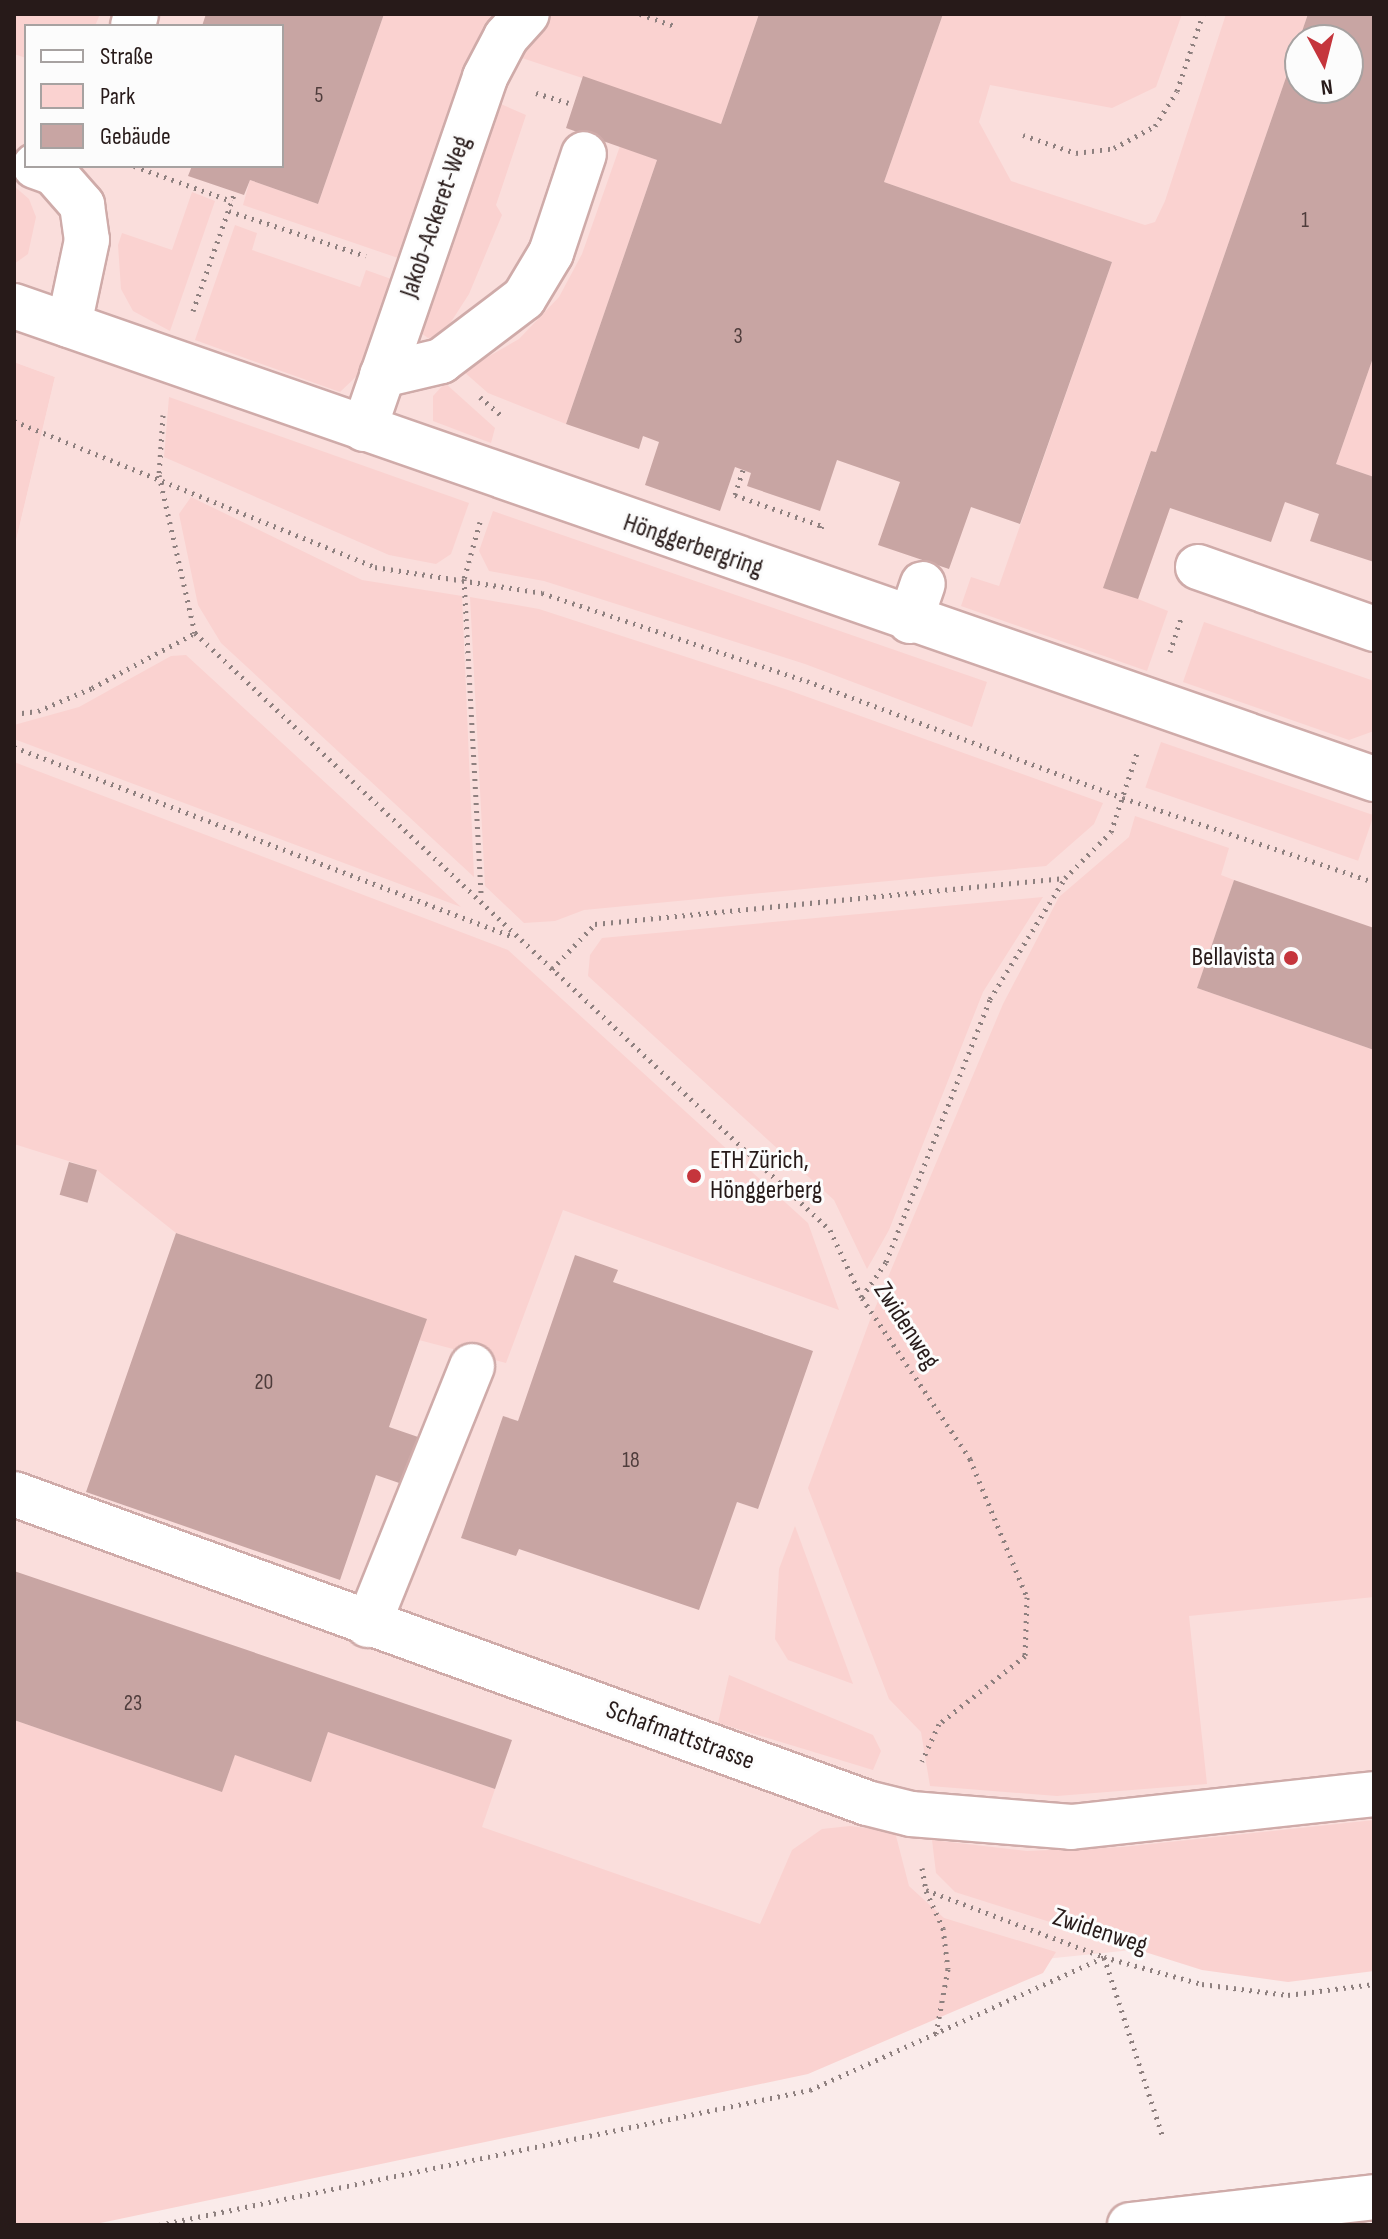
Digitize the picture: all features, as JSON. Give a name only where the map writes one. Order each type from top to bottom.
[{"type":"street","name":"Jakob-Ackeret-Weg","points":[[364,429],[485,77],[506,37],[527,14]]},
{"type":"street","points":[[382,375],[441,361],[524,298],[551,253],[584,154]]},
{"type":"street","points":[[40,168],[88,186],[87,240],[69,325]]},
{"type":"street","name":"Hönggerbergring","points":[[14,306],[364,429],[917,603],[1374,779]]},
{"type":"street","points":[[1198,567],[1374,629]]},
{"type":"street","points":[[368,1625],[472,1366]]},
{"type":"street","name":"Schafmattstrasse","points":[[14,1494],[368,1625],[911,1814],[1071,1827],[1374,1794]]},
{"type":"street","points":[[1130,2225],[1374,2197]]},
{"type":"path","points":[[640,14],[675,26]]},
{"type":"path","points":[[1023,135],[1076,153],[1114,148],[1155,126],[1177,91],[1203,14]]},
{"type":"path","points":[[140,168],[232,201]]},
{"type":"path","points":[[193,313],[235,192]]},
{"type":"path","points":[[229,211],[416,273]]},
{"type":"path","points":[[14,714],[38,711],[92,688],[195,633],[159,475],[164,398]]},
{"type":"path","points":[[14,421],[159,475],[375,567],[542,593],[807,681],[1123,798],[1374,882]]},
{"type":"path","points":[[743,470],[735,495],[800,518]]},
{"type":"path","points":[[464,579],[481,899]]},
{"type":"path","name":"Zwidenweg","points":[[195,633],[830,1230],[862,1298],[970,1459],[1027,1597],[1025,1656],[939,1724],[919,1768],[911,1814],[926,1890],[1104,1957],[1202,1984],[1288,1995],[1374,1984]]},
{"type":"path","points":[[14,747],[519,938]]},
{"type":"path","points":[[862,1298],[886,1262],[990,999],[1065,878],[1111,832]]},
{"type":"path","points":[[552,969],[595,924],[1065,878]]},
{"type":"path","points":[[926,1890],[943,1928],[948,1969],[936,2034]]},
{"type":"path","points":[[159,2225],[810,2090],[1104,1957],[1163,2138]]},
{"type":"shaded area","name":"ETH Zürich, Hönggerberg","points":[[14,14],[1374,14],[1374,1925],[948,1969],[14,1803],[14,549],[55,377],[14,362]]},
{"type":"green space","points":[[14,14],[100,14],[96,24],[24,24],[24,57],[14,54]]},
{"type":"green space","points":[[384,14],[503,14],[472,48],[401,259],[243,205],[250,180],[318,204]]},
{"type":"green space","points":[[553,14],[759,14],[721,124],[516,56]]},
{"type":"green space","points":[[943,14],[1182,14],[1156,87],[1112,108],[990,85],[979,122],[1011,181],[1145,225],[1155,222],[1165,201],[1226,14],[1308,14],[1305,24],[1284,24],[1284,83],[1156,452],[1151,451],[1135,495],[1170,508],[1138,599],[1168,611],[1147,671],[961,606],[971,577],[999,586],[1112,262],[884,182]]},
{"type":"green space","points":[[494,101],[526,115],[496,205],[502,215],[469,294],[442,336],[428,338],[418,331]]},
{"type":"green space","points":[[620,146],[657,160],[566,424],[488,393],[463,371],[519,339],[559,297],[582,254]]},
{"type":"green space","points":[[14,186],[29,199],[36,217],[28,254],[14,264]]},
{"type":"green space","points":[[192,192],[215,201],[170,331],[133,311],[121,289],[118,245],[122,233],[172,250]]},
{"type":"green space","points":[[235,225],[257,233],[252,250],[360,287],[366,270],[394,280],[363,370],[340,392],[195,340]]},
{"type":"green space","points":[[1374,355],[1374,477],[1336,464]]},
{"type":"green space","points":[[14,362],[55,377],[14,549]]},
{"type":"green space","points":[[445,383],[495,428],[491,443],[433,421],[433,396]]},
{"type":"green space","points":[[169,397],[469,503],[451,554],[436,564],[389,555],[164,457]]},
{"type":"green space","points":[[191,497],[362,580],[462,596],[474,877],[221,643],[198,605],[179,514]]},
{"type":"green space","points":[[493,511],[987,682],[972,727],[805,664],[544,581],[489,571],[479,551]]},
{"type":"green space","points":[[470,597],[539,609],[788,690],[1103,803],[1094,824],[1046,866],[584,910],[555,921],[524,923],[485,886]]},
{"type":"green space","points":[[1204,622],[1374,681],[1374,731],[1349,740],[1183,682]]},
{"type":"green space","points":[[186,655],[461,907],[14,739],[14,725],[79,707],[171,656]]},
{"type":"green space","points":[[1161,742],[1374,815],[1358,861],[1145,787]]},
{"type":"green space","points":[[14,762],[508,950],[808,1223],[839,1310],[563,1210],[506,1363],[419,1340],[426,1319],[176,1233],[97,1170],[14,1144]]},
{"type":"green space","points":[[1135,816],[1229,848],[1221,875],[1234,880],[1197,988],[1374,1050],[1374,1597],[1189,1616],[1207,1784],[1057,1796],[930,1786],[921,1732],[889,1699],[808,1488],[870,1320],[1003,1004],[1059,897],[1129,837]]},
{"type":"green space","points":[[1043,897],[983,992],[889,1230],[867,1269],[834,1200],[588,976],[590,955],[602,938]]},
{"type":"green space","points":[[795,1526],[853,1684],[788,1660],[775,1639],[779,1569]]},
{"type":"green space","points":[[729,1675],[873,1735],[881,1751],[873,1770],[718,1723]]},
{"type":"green space","points":[[14,1720],[222,1791],[235,1755],[311,1781],[328,1732],[495,1789],[482,1827],[760,1924],[792,1850],[822,1829],[850,1826],[895,1832],[909,1886],[944,1918],[1056,1952],[1043,1973],[808,2074],[91,2225],[14,2225]]},
{"type":"green space","points":[[1374,1820],[1374,1971],[1288,1982],[1202,1970],[955,1892],[936,1873],[932,1840],[1027,1851],[1123,1847]]},
{"type":"building","points":[[206,14],[384,14],[318,204],[250,180],[244,195],[188,176],[191,168],[284,168],[284,24],[203,24]]},
{"type":"building","points":[[759,14],[943,14],[884,182],[1112,262],[1020,524],[971,507],[949,569],[878,545],[900,482],[837,460],[820,511],[747,486],[751,473],[735,467],[720,511],[645,485],[659,442],[643,436],[639,449],[566,424],[657,160],[566,128],[583,76],[721,124]]},
{"type":"building","points":[[1308,14],[1374,14],[1374,355],[1336,464],[1374,477],[1374,562],[1310,541],[1319,514],[1285,502],[1271,542],[1170,508],[1138,599],[1103,588],[1151,451],[1156,452],[1284,83],[1284,104],[1364,104],[1364,24],[1305,24]]},
{"type":"building","name":"Bellavista","points":[[1234,880],[1374,928],[1374,1050],[1197,988]]},
{"type":"building","points":[[69,1162],[97,1170],[88,1203],[60,1195]]},
{"type":"building","points":[[176,1233],[427,1319],[389,1427],[421,1438],[405,1485],[376,1475],[340,1580],[86,1492]]},
{"type":"building","points":[[575,1255],[618,1270],[613,1282],[813,1351],[758,1509],[737,1502],[699,1610],[519,1549],[516,1556],[461,1538],[503,1416],[518,1421]]},
{"type":"building","points":[[14,1571],[512,1740],[495,1789],[328,1732],[311,1782],[235,1755],[222,1792],[14,1720]]},
{"type":"place","name":"Bellavista","points":[[1291,958]]},
{"type":"place","name":"ETH Zürich, Hönggerberg","points":[[694,1176]]}]
